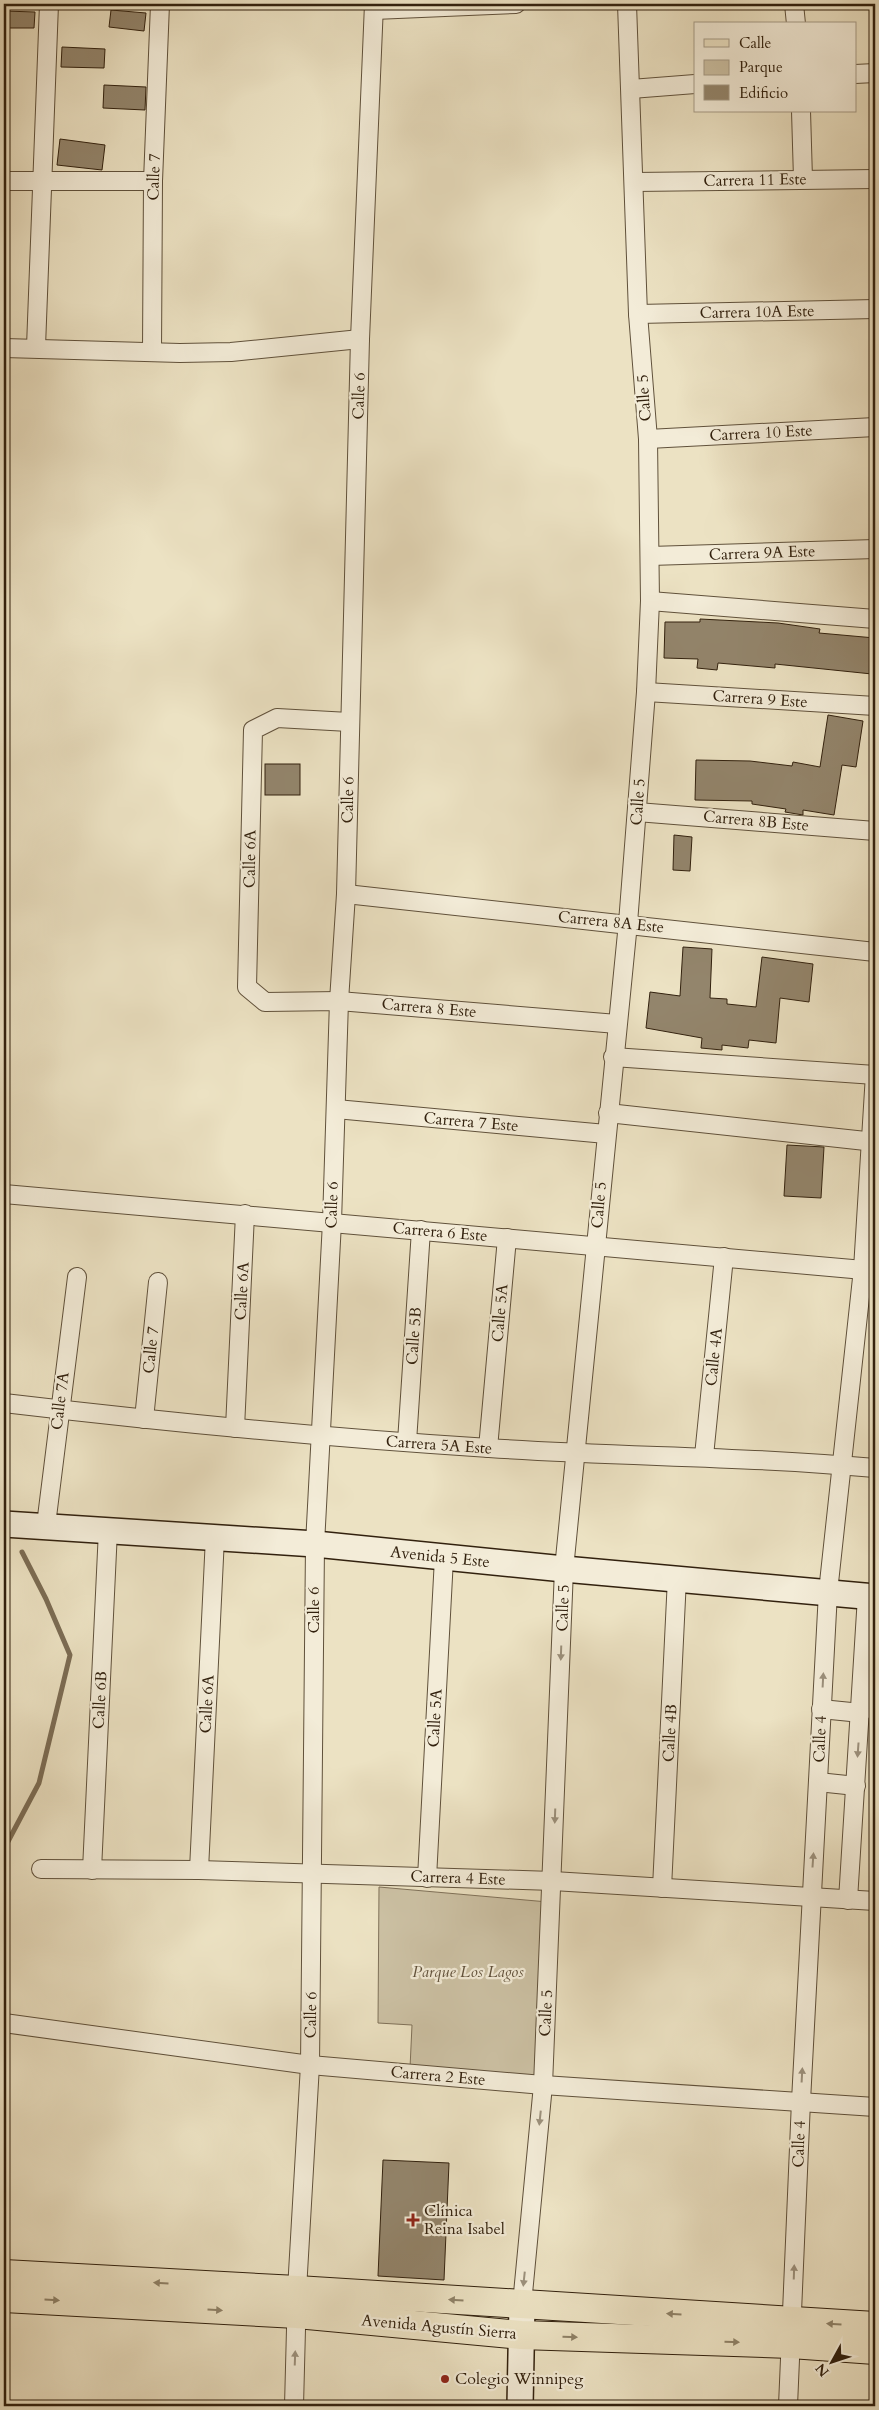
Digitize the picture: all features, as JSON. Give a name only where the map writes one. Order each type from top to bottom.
[{"type":"main road","name":"Avenida 5 Este","points":[[4,1524],[46,1525],[315,1544],[444,1558],[871,1597]]},
{"type":"main road","name":"Avenida Agustín Sierra","points":[[4,2274],[297,2302],[521,2335],[792,2332],[875,2326]]},
{"type":"main road","name":"Avenida Agustín Sierra","points":[[4,2298],[522,2304],[792,2332],[875,2350]]},
{"type":"main road","name":"Calle 5","points":[[520,2406],[522,2304]]},
{"type":"street","points":[[36,348],[49,4]]},
{"type":"street","name":"Calle 7","points":[[152,351],[153,181],[160,4]]},
{"type":"street","points":[[374,7],[516,4]]},
{"type":"street","name":"Calle 5","points":[[522,2304],[543,2085],[553,1881],[564,1569],[613,1057],[628,924],[646,692],[650,601],[648,439],[638,314],[627,4]]},
{"type":"street","points":[[794,4],[796,22]]},
{"type":"street","name":"Calle 6","points":[[294,2406],[297,2302],[310,2064],[315,1544],[332,1222],[339,1001],[346,894],[360,339],[374,7]]},
{"type":"street","points":[[856,74],[875,73]]},
{"type":"street","points":[[631,89],[694,84]]},
{"type":"street","points":[[801,112],[803,180]]},
{"type":"street","name":"Carrera 11 Este","points":[[634,182],[875,179]]},
{"type":"street","points":[[4,181],[43,183],[153,181]]},
{"type":"street","name":"Carrera 10A Este","points":[[638,314],[875,309]]},
{"type":"street","points":[[4,348],[231,352],[360,339]]},
{"type":"street","name":"Carrera 10 Este","points":[[648,439],[875,427]]},
{"type":"street","name":"Carrera 9A Este","points":[[650,556],[875,549]]},
{"type":"street","points":[[650,601],[875,619]]},
{"type":"street","name":"Carrera 9 Este","points":[[646,692],[875,706]]},
{"type":"street","name":"Calle 6A","points":[[247,987],[253,730],[277,718],[349,722]]},
{"type":"street","name":"Carrera 8B Este","points":[[637,812],[875,831]]},
{"type":"street","name":"Carrera 8A Este","points":[[346,894],[875,952]]},
{"type":"street","name":"Carrera 8 Este","points":[[247,987],[265,1002],[339,1001],[617,1024]]},
{"type":"street","points":[[613,1057],[875,1074]]},
{"type":"street","name":"Calle 4","points":[[788,2406],[801,2101],[828,1592],[841,1464],[869,1270],[875,1074]]},
{"type":"street","name":"Carrera 7 Este","points":[[336,1109],[606,1134]]},
{"type":"street","points":[[608,1113],[873,1142]]},
{"type":"street","name":"Carrera 6 Este","points":[[4,1194],[869,1270]]},
{"type":"street","name":"Calle 6A","points":[[235,1428],[245,1214]]},
{"type":"street","name":"Calle 5B","points":[[407,1442],[421,1230]]},
{"type":"street","name":"Calle 5A","points":[[488,1448],[507,1238]]},
{"type":"street","name":"Calle 4A","points":[[704,1456],[724,1257]]},
{"type":"street","name":"Calle 7A","points":[[46,1525],[77,1277]]},
{"type":"street","name":"Calle 7","points":[[144,1419],[158,1282]]},
{"type":"street","name":"Carrera 5A Este","points":[[4,1404],[321,1437],[576,1453],[704,1456],[841,1464],[875,1468]]},
{"type":"street","name":"Calle 6B","points":[[92,1870],[108,1530]]},
{"type":"street","name":"Calle 6A","points":[[199,1870],[215,1537]]},
{"type":"street","name":"Calle 5A","points":[[427,1878],[444,1558]]},
{"type":"street","name":"Calle 4B","points":[[662,1888],[677,1578]]},
{"type":"street","points":[[848,1900],[871,1597]]},
{"type":"street","points":[[822,1709],[861,1713]]},
{"type":"street","points":[[818,1782],[856,1786]]},
{"type":"street","name":"Carrera 4 Este","points":[[41,1870],[199,1870],[553,1881],[875,1901]]},
{"type":"street","name":"Carrera 2 Este","points":[[4,2023],[310,2064],[543,2085],[875,2107]]},
{"type":"green space","name":"Parque Los Lagos","points":[[379,1887],[548,1902],[538,2080],[410,2068],[412,2025],[378,2023]]},
{"type":"building","points":[[111,10],[146,13],[144,31],[109,27]]},
{"type":"building","points":[[4,11],[35,12],[34,28],[4,28]]},
{"type":"building","points":[[62,47],[105,49],[104,68],[61,67]]},
{"type":"building","points":[[104,85],[146,87],[145,110],[103,108]]},
{"type":"building","points":[[60,139],[105,145],[102,170],[57,165]]},
{"type":"building","points":[[700,619],[778,623],[820,629],[819,633],[875,638],[872,674],[775,664],[775,668],[718,663],[717,670],[697,668],[698,659],[664,658],[665,622],[700,622]]},
{"type":"building","points":[[828,715],[863,721],[856,767],[842,765],[834,815],[803,810],[803,815],[785,812],[786,809],[752,804],[752,801],[695,800],[696,760],[750,761],[792,766],[793,762],[820,767]]},
{"type":"building","points":[[265,764],[300,764],[300,795],[265,795]]},
{"type":"building","points":[[674,835],[692,837],[690,871],[673,870]]},
{"type":"building","points":[[683,947],[712,949],[710,998],[727,999],[727,1004],[756,1007],[762,957],[813,964],[809,1002],[780,998],[776,1043],[749,1040],[748,1048],[722,1045],[722,1050],[701,1048],[702,1038],[646,1028],[650,992],[680,996]]},
{"type":"building","points":[[787,1145],[824,1147],[821,1198],[784,1196]]},
{"type":"building","name":"Clínica Reina Isabel","points":[[383,2160],[449,2163],[444,2280],[378,2276]]},
{"type":"waterway","points":[[4,1849],[39,1783],[70,1655],[46,1599],[22,1552]]},
{"type":"place","name":"Clínica Reina Isabel","points":[[413,2220]]},
{"type":"place","name":"Colegio Winnipeg","points":[[445,2379]]}]
